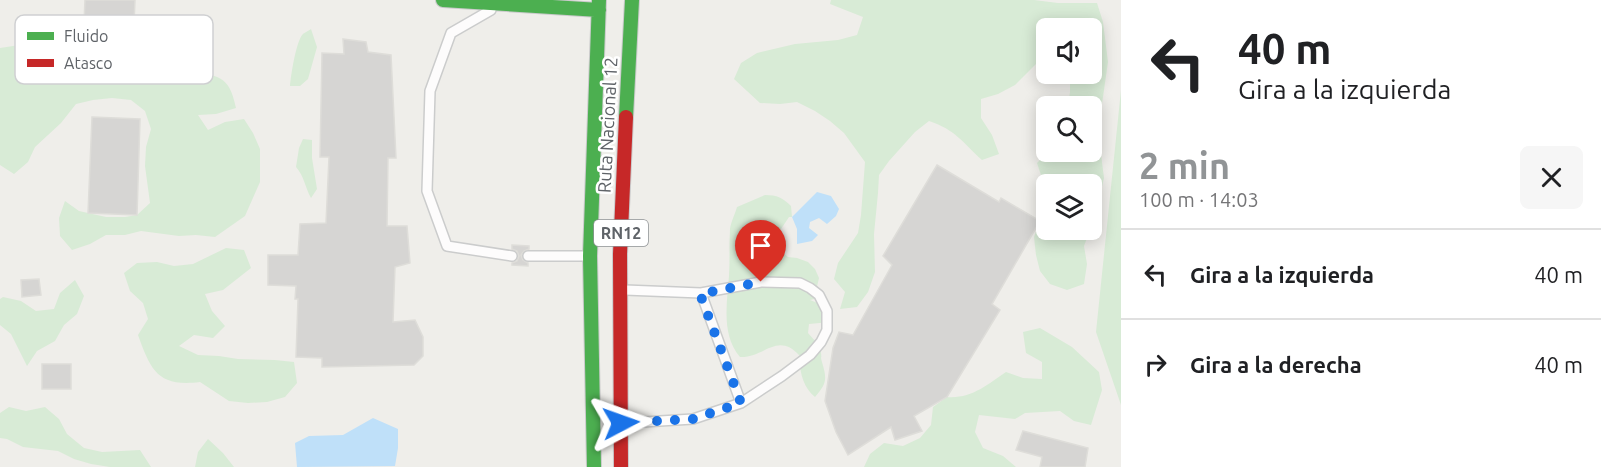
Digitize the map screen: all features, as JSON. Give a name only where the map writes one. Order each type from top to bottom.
[{"type":"main road","points":[[443,0],[501,5],[599,5]]},
{"type":"main road","name":"Ruta Nacional 12","points":[[621,467],[620,254],[632,0]]},
{"type":"main road","name":"Ruta Nacional 12","points":[[594,467],[590,256],[599,5]]},
{"type":"lane","points":[[501,5],[451,33],[430,92],[427,191],[447,246],[512,256]]},
{"type":"lane","points":[[528,256],[590,256]]},
{"type":"lane","points":[[620,289],[700,294],[761,282],[800,283],[819,296],[827,311],[826,330],[821,342],[810,355],[741,403],[693,419],[621,423]]},
{"type":"lane","points":[[700,294],[741,403]]},
{"type":"green space","points":[[831,0],[1034,0],[1058,3],[1097,3],[1102,18],[1036,18],[1036,64],[1015,85],[998,94],[981,99],[981,118],[992,135],[999,154],[982,160],[952,133],[929,121],[915,132],[879,175],[874,234],[875,272],[868,292],[857,307],[840,309],[845,292],[834,279],[838,263],[858,233],[865,162],[844,133],[815,111],[797,102],[760,103],[734,79],[741,63],[757,53],[795,44],[838,40],[857,35],[863,17],[830,4]]},
{"type":"green space","points":[[1102,19],[1108,62],[1102,104],[1102,96],[1069,96],[1070,84],[1102,84]]},
{"type":"green space","points":[[311,29],[317,47],[308,79],[300,86],[290,86],[300,38]]},
{"type":"green space","points":[[15,46],[15,84],[213,84],[213,75],[221,79],[230,88],[236,108],[216,114],[198,115],[208,130],[225,122],[244,119],[253,133],[260,149],[260,182],[245,216],[215,237],[179,236],[141,231],[125,235],[106,235],[72,250],[60,236],[59,218],[65,201],[79,211],[106,217],[137,215],[150,203],[145,166],[146,147],[151,129],[145,111],[131,100],[112,98],[76,104],[61,123],[35,147],[28,162],[14,174],[0,165],[0,48]]},
{"type":"green space","points":[[1121,90],[1121,405],[1096,332]]},
{"type":"green space","points":[[303,139],[312,140],[312,158],[317,189],[311,198],[296,167]]},
{"type":"green space","points":[[1102,162],[1104,178],[1102,186],[1102,174],[1041,174],[1037,163]]},
{"type":"green space","points":[[765,195],[780,198],[791,206],[792,217],[789,217],[779,232],[778,242],[781,251],[788,257],[808,262],[815,269],[819,278],[814,299],[810,300],[825,306],[832,312],[830,322],[809,324],[808,333],[820,350],[825,373],[824,384],[815,397],[807,388],[803,378],[800,356],[792,349],[778,346],[757,354],[740,357],[730,339],[727,308],[731,226],[737,207]]},
{"type":"green space","points":[[1036,232],[1036,240],[1086,240],[1084,246],[1087,264],[1084,284],[1067,290],[1050,284],[1040,271],[1034,237]]},
{"type":"green space","points":[[226,248],[244,250],[251,268],[223,290],[205,294],[212,311],[225,326],[213,338],[194,335],[179,346],[198,355],[294,362],[297,383],[285,397],[267,402],[229,401],[200,382],[174,382],[165,379],[152,367],[143,348],[138,335],[148,319],[143,303],[130,291],[124,273],[137,263],[157,262],[174,266],[193,264]]},
{"type":"green space","points":[[75,280],[84,296],[77,314],[64,325],[55,341],[37,351],[27,366],[11,334],[0,325],[0,299],[3,297],[21,301],[36,311],[54,309],[60,293]]},
{"type":"green space","points":[[1040,328],[1072,347],[1099,372],[1102,390],[1091,425],[1074,421],[1060,411],[1025,413],[1015,419],[979,415],[975,432],[983,448],[1003,456],[1016,467],[864,467],[870,454],[884,443],[903,446],[920,438],[931,425],[933,407],[947,397],[964,396],[1006,372],[1023,378],[1042,379],[1042,362],[1026,353],[1023,332]]},
{"type":"green space","points":[[9,407],[26,411],[45,407],[59,419],[67,434],[84,448],[102,452],[140,450],[151,467],[110,467],[91,464],[58,451],[23,447],[0,438],[0,413]]},
{"type":"green space","points":[[208,439],[234,467],[195,467],[198,452]]},
{"type":"water","points":[[817,192],[831,196],[839,209],[836,216],[827,224],[819,218],[810,222],[809,228],[818,235],[812,241],[797,244],[797,229],[792,217]]},
{"type":"water","points":[[373,418],[398,429],[395,466],[297,467],[295,443],[309,436],[343,435]]},
{"type":"building","points":[[85,0],[135,0],[134,15],[84,15]]},
{"type":"building","points":[[343,39],[366,42],[368,52],[391,55],[396,158],[388,158],[387,226],[407,226],[410,263],[395,267],[393,322],[415,320],[423,337],[423,356],[414,365],[322,367],[322,358],[296,357],[298,299],[295,299],[296,286],[268,285],[268,255],[298,255],[300,224],[326,223],[329,157],[320,157],[322,53],[344,54]]},
{"type":"building","points":[[92,117],[140,119],[137,215],[88,213]]},
{"type":"building","points":[[937,165],[999,202],[1001,198],[1036,219],[1036,228],[992,304],[1000,310],[947,397],[914,416],[922,431],[895,440],[891,427],[848,455],[836,432],[825,401],[833,348],[839,332],[853,335],[892,265],[883,256]]},
{"type":"building","points":[[512,245],[529,246],[529,249],[521,255],[528,266],[512,265],[519,256],[517,251],[512,249]]},
{"type":"building","points":[[39,279],[41,295],[22,297],[21,280]]},
{"type":"building","points":[[42,364],[71,364],[71,389],[42,389]]},
{"type":"building","points":[[1023,431],[1088,448],[1085,467],[1040,467],[1042,457],[1016,450]]},
{"type":"traffic: fast","points":[[443,0],[599,10]]},
{"type":"traffic: fast","points":[[594,467],[590,256],[599,0]]},
{"type":"traffic: fast","points":[[626,117],[632,0]]},
{"type":"traffic: jam","points":[[621,467],[620,254],[626,117]]},
{"type":"route","points":[[621,423],[693,419],[741,403],[700,294],[761,282]]}]
